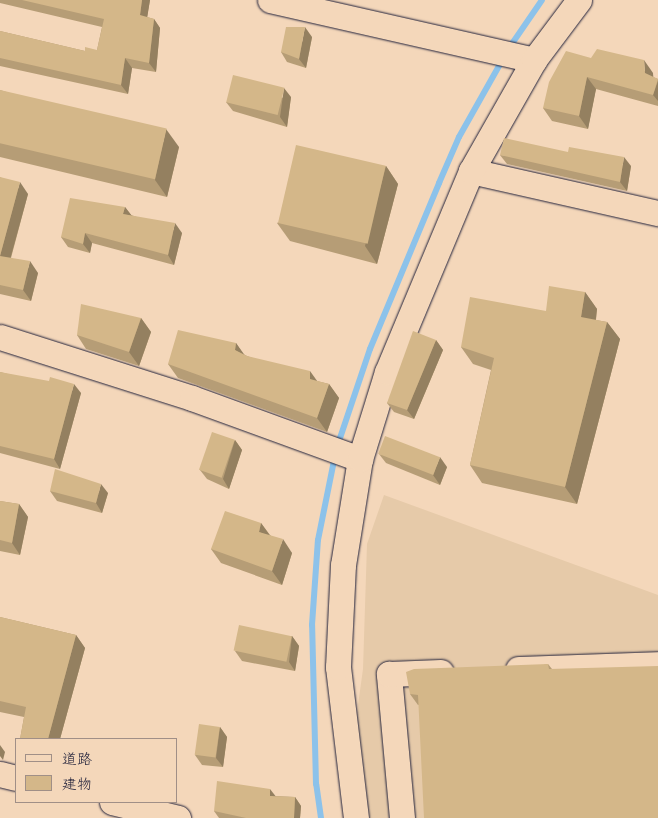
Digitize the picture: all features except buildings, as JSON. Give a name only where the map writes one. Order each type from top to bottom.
[{"type":"street","points":[[270,0],[515,56]]},
{"type":"street","points":[[356,818],[338,667],[343,565],[344,453],[388,372],[472,171],[515,56],[579,0]]},
{"type":"street","points":[[472,171],[658,213]]},
{"type":"street","points":[[0,337],[192,398],[344,453]]},
{"type":"street","points":[[499,670],[658,664]]},
{"type":"street","points":[[402,818],[389,674],[469,671]]},
{"type":"street","points":[[0,774],[15,778]]},
{"type":"street","points":[[116,803],[178,818]]},
{"type":"shaded area","points":[[384,495],[658,595],[658,818],[369,818],[354,734],[363,669],[367,544]]},
{"type":"waterway","points":[[509,48],[542,0]]},
{"type":"waterway","points":[[337,447],[370,349],[439,183],[459,137],[503,59]]},
{"type":"waterway","points":[[321,818],[316,784],[312,625],[318,540],[335,456]]}]
